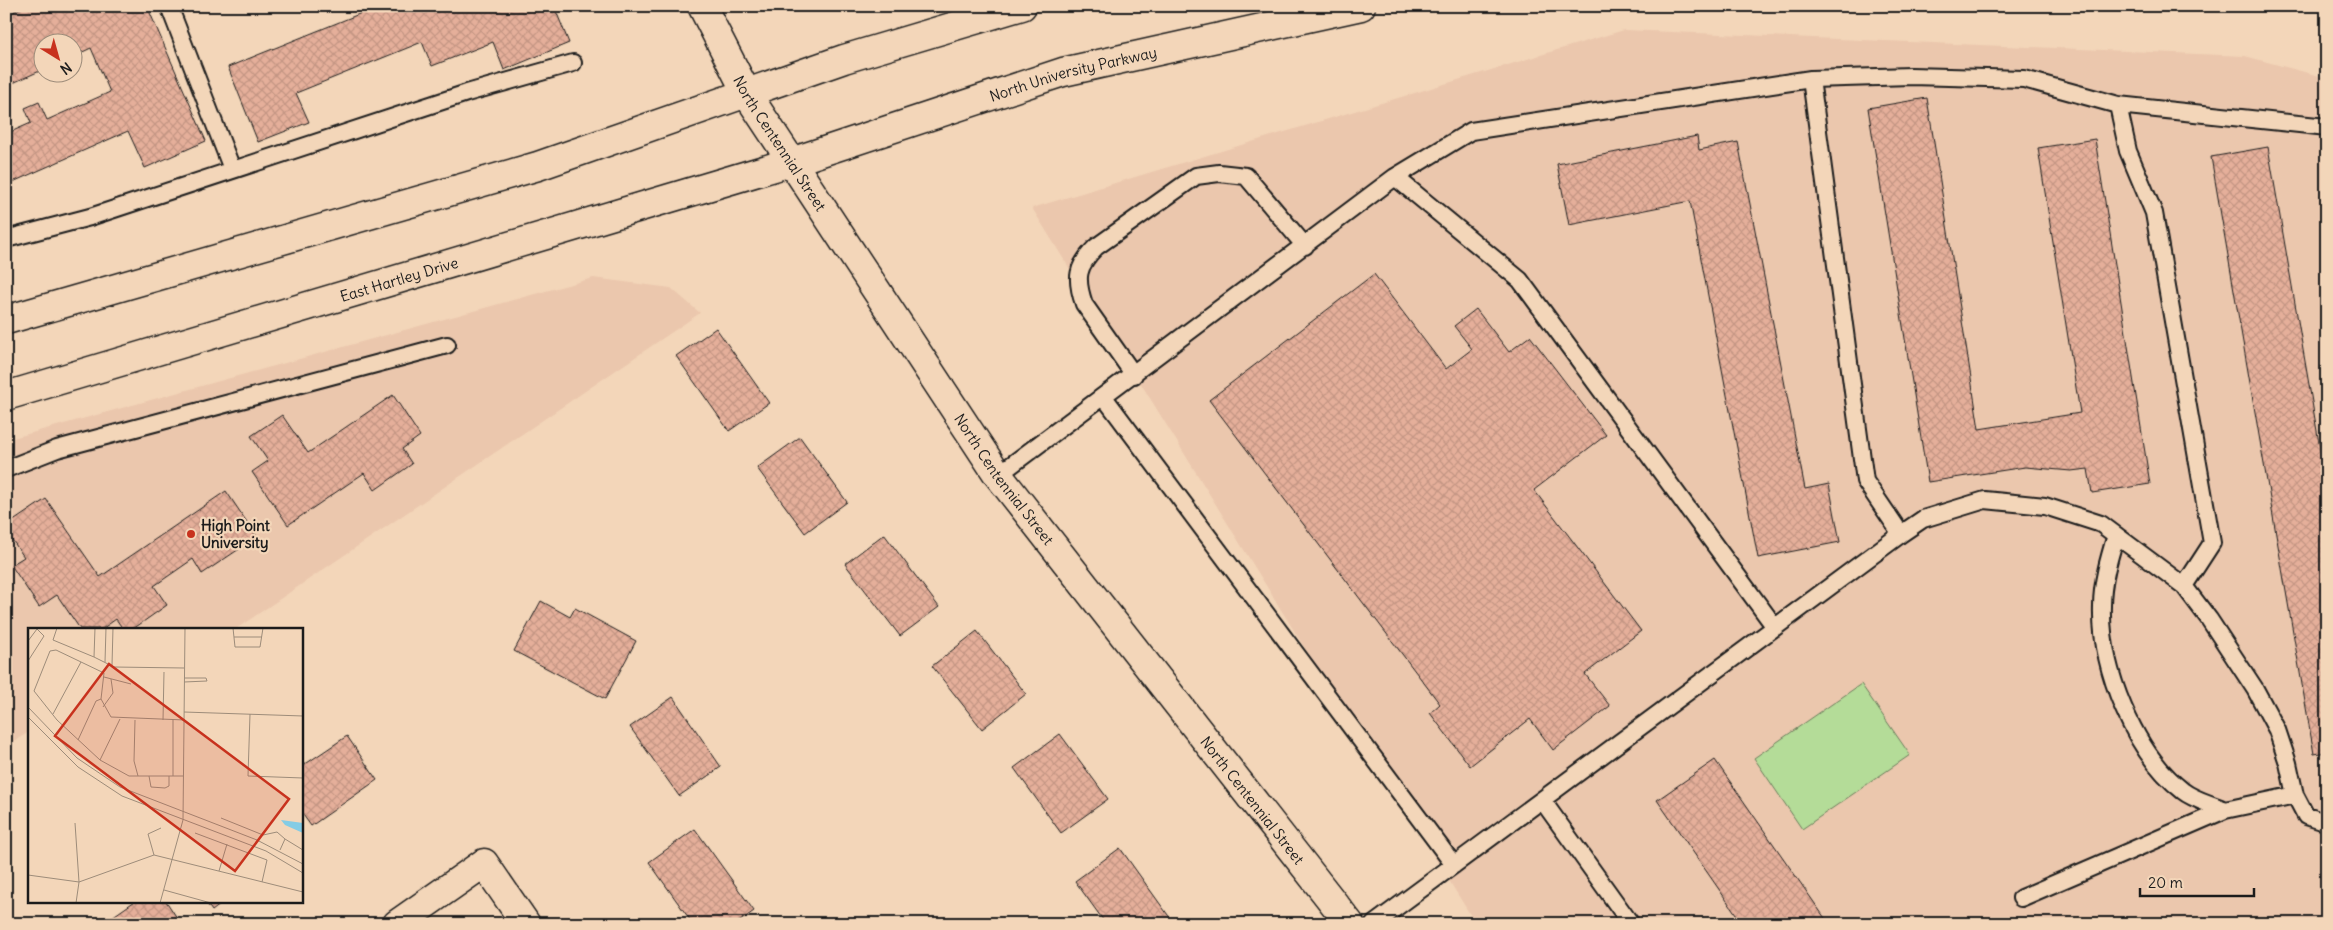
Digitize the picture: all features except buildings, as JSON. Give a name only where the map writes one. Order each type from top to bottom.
[{"type":"main road","name":"North Centennial Street","points":[[702,6],[748,94],[998,475],[1350,924]]},
{"type":"main road","points":[[6,320],[538,166],[844,59],[1022,6]]},
{"type":"main road","name":"North University Parkway","points":[[791,162],[1063,72],[1361,6]]},
{"type":"main road","name":"East Hartley Drive","points":[[6,396],[791,162]]},
{"type":"main road","points":[[397,924],[484,863],[526,924]]},
{"type":"lane","points":[[169,6],[232,169]]},
{"type":"lane","points":[[6,239],[90,217],[467,93],[573,63]]},
{"type":"lane","points":[[998,475],[1134,375],[1395,177],[1471,131],[1810,79],[1911,76],[2024,79],[2118,105],[2327,127]]},
{"type":"lane","points":[[1810,79],[1864,481],[1901,534]]},
{"type":"lane","points":[[2118,105],[2128,151],[2154,213],[2212,543],[2184,586]]},
{"type":"lane","points":[[1134,375],[1084,304],[1080,291],[1078,275],[1084,260],[1096,246],[1196,176],[1219,173],[1246,176],[1305,246]]},
{"type":"lane","points":[[1395,177],[1520,280],[1775,627]]},
{"type":"lane","points":[[6,469],[57,449],[447,345]]},
{"type":"lane","points":[[1104,397],[1454,865]]},
{"type":"lane","points":[[1374,924],[1901,534],[1923,519],[1985,500],[2045,506],[2102,524],[2184,586],[2255,689],[2277,730],[2288,763],[2295,795],[2306,816],[2322,821],[2327,820]]},
{"type":"lane","points":[[2116,535],[2107,566],[2103,595],[2103,636],[2124,708],[2146,751],[2164,772],[2184,792],[2225,810]]},
{"type":"lane","points":[[2021,898],[2225,810],[2295,795]]},
{"type":"lane","points":[[1542,800],[1631,924]]},
{"type":"shaded area","points":[[1624,30],[2245,56],[2327,78],[2327,924],[1476,924],[1032,208]]},
{"type":"shaded area","name":"High Point University","points":[[593,278],[671,288],[700,313],[237,628],[28,628],[28,733],[6,746],[6,440]]},
{"type":"green space","points":[[1861,684],[1910,755],[1802,829],[1754,758]]},
{"type":"place","name":"High Point University","points":[[191,534]]}]
